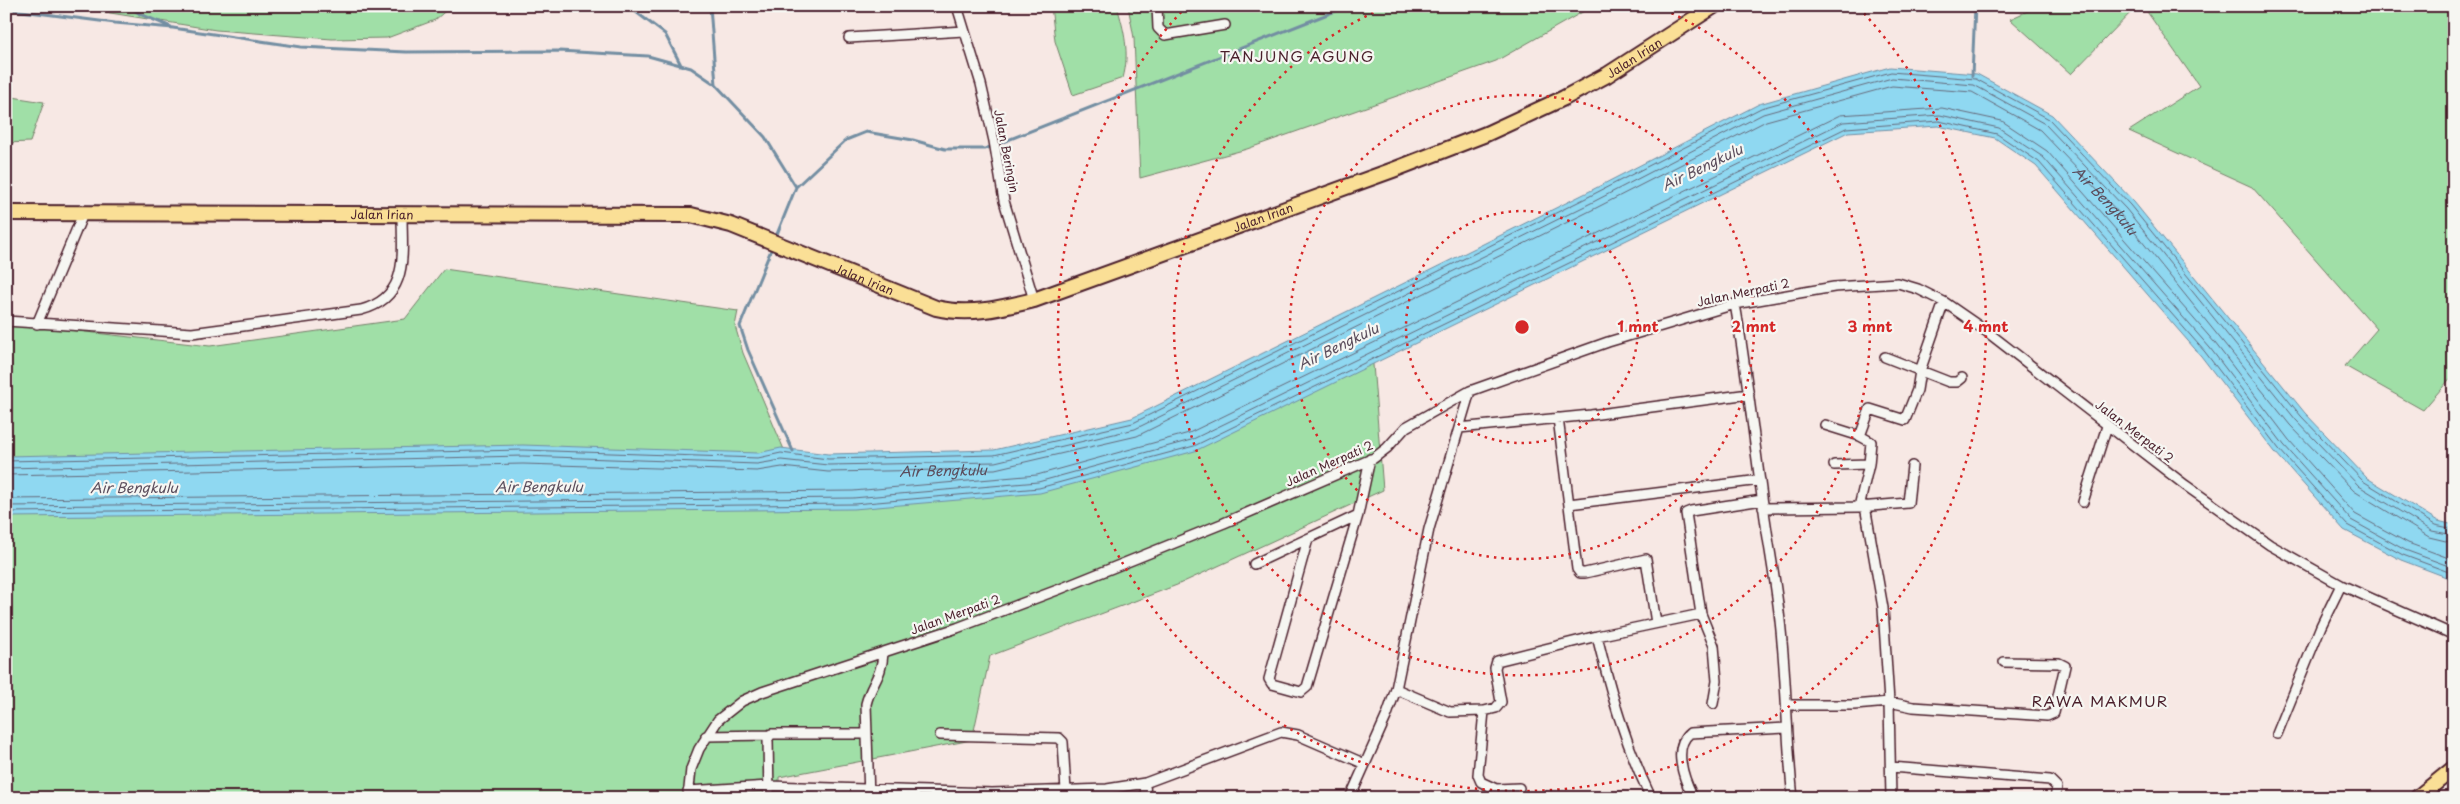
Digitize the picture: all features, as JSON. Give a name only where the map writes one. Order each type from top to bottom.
[{"type":"main road","name":"Jalan Irian","points":[[6,213],[178,212],[402,215],[691,215],[731,225],[918,302],[950,312],[980,312],[1034,300],[1393,170],[1486,134],[1564,98],[1607,75],[1706,8]]},
{"type":"main road","points":[[2417,798],[2454,768]]},
{"type":"street","name":"Jalan Beringin","points":[[957,6],[981,84],[996,151],[1004,201],[1034,300]]},
{"type":"street","points":[[1157,6],[1158,28],[1165,35],[1226,25]]},
{"type":"street","points":[[849,38],[964,31]]},
{"type":"street","points":[[37,324],[83,214]]},
{"type":"street","points":[[6,321],[192,333],[372,307],[392,290],[401,272],[402,215]]},
{"type":"street","name":"Jalan Merpati 2","points":[[688,794],[694,759],[706,736],[718,720],[742,701],[762,692],[854,663],[1060,589],[1224,523],[1370,459],[1387,448],[1414,422],[1470,391],[1608,342],[1735,304],[1834,287],[1887,283],[1918,289],[1944,302],[1986,331],[2107,426],[2240,525],[2301,564],[2341,585],[2454,635]]},
{"type":"street","points":[[1860,436],[1870,409],[1905,420],[1917,390],[1920,371],[1944,302]]},
{"type":"street","points":[[1735,304],[1779,610],[1787,705],[1788,755],[1793,798]]},
{"type":"street","points":[[1885,357],[1953,383],[1962,378]]},
{"type":"street","points":[[1350,798],[1396,689],[1430,522],[1470,391]]},
{"type":"street","points":[[1459,428],[1558,418],[1749,394]]},
{"type":"street","points":[[1558,418],[1578,571],[1585,573],[1646,559],[1656,623]]},
{"type":"street","points":[[1825,425],[1860,436],[1871,442],[1862,506],[1883,608],[1889,702],[1891,798]]},
{"type":"street","points":[[2083,502],[2107,426]]},
{"type":"street","points":[[1308,539],[1269,679],[1272,684],[1301,692],[1307,687],[1358,515],[1370,459]]},
{"type":"street","points":[[1834,465],[1869,464]]},
{"type":"street","points":[[1714,704],[1717,681],[1714,646],[1700,614],[1686,513],[1763,504],[1862,506],[1908,503],[1912,466]]},
{"type":"street","points":[[1569,504],[1760,480]]},
{"type":"street","points":[[1254,564],[1358,515]]},
{"type":"street","points":[[2277,734],[2321,626],[2341,585]]},
{"type":"street","points":[[1396,689],[1450,712],[1484,711],[1498,707],[1501,702],[1495,668],[1497,661],[1597,636],[1700,614]]},
{"type":"street","points":[[1597,636],[1612,695],[1632,759],[1651,798]]},
{"type":"street","points":[[869,794],[866,704],[869,692],[880,676],[882,653]]},
{"type":"street","points":[[1787,705],[1854,705],[1889,702],[1913,707],[2046,716],[2054,713],[2065,666],[2059,663],[2004,662]]},
{"type":"street","points":[[1484,711],[1478,778],[1497,793],[1519,788]]},
{"type":"street","points":[[1692,795],[1682,763],[1684,741],[1690,733],[1787,728]]},
{"type":"street","points":[[688,794],[769,786],[869,794],[992,795],[1107,790],[1145,783],[1280,732],[1298,735],[1365,764]]},
{"type":"street","points":[[706,736],[770,735],[774,733],[867,734]]},
{"type":"street","points":[[770,735],[770,798]]},
{"type":"street","points":[[940,735],[1059,738],[1063,742],[1066,791]]},
{"type":"street","points":[[1890,767],[2050,780],[2058,787],[2055,798]]},
{"type":"street","points":[[1145,783],[1146,798]]},
{"type":"green space","points":[[67,6],[451,6],[435,20],[387,38],[332,39],[216,30]]},
{"type":"green space","points":[[1051,6],[1117,6],[1124,33],[1126,51],[1123,78],[1073,95],[1055,41]]},
{"type":"green space","points":[[1128,6],[1593,6],[1496,61],[1247,149],[1140,178],[1134,38]]},
{"type":"green space","points":[[2039,6],[2137,6],[2071,74],[2010,19]]},
{"type":"green space","points":[[2143,6],[2454,6],[2454,374],[2423,410],[2345,366],[2377,329],[2252,187],[2129,131],[2199,86]]},
{"type":"green space","points":[[6,96],[44,102],[30,142],[6,143]]},
{"type":"green space","points":[[444,269],[738,311],[735,326],[743,353],[791,466],[840,500],[1372,352],[1383,490],[1177,585],[990,656],[972,740],[779,777],[779,798],[6,798],[6,323],[210,346],[405,319]]},
{"type":"water","name":"Air Bengkulu","points":[[1890,67],[1977,74],[2052,115],[2134,202],[2305,413],[2367,478],[2438,521],[2454,525],[2454,580],[2401,560],[2344,530],[2275,452],[2201,356],[2036,166],[1995,138],[1938,126],[1848,132],[1195,451],[1040,493],[854,509],[6,517],[6,456],[523,445],[758,453],[781,448],[828,454],[994,450],[1132,418],[1588,192],[1759,104]]},
{"type":"waterway","points":[[129,6],[140,14],[171,27]]},
{"type":"waterway","points":[[628,6],[665,34],[681,65]]},
{"type":"waterway","points":[[710,6],[716,85],[765,137],[796,187]]},
{"type":"waterway","points":[[775,239],[796,187],[846,140],[866,132],[913,140],[945,149],[985,149],[1348,6]]},
{"type":"waterway","points":[[1972,76],[1975,6]]},
{"type":"waterway","points":[[6,9],[115,23],[173,28],[301,47],[406,52],[559,51],[648,56],[691,68],[716,85]]},
{"type":"waterway","points":[[773,245],[740,326],[748,350],[793,451]]},
{"type":"district","name":"TANJUNG AGUNG","points":[[1297,55]]},
{"type":"district","name":"RAWA MAKMUR","points":[[2100,700]]}]
